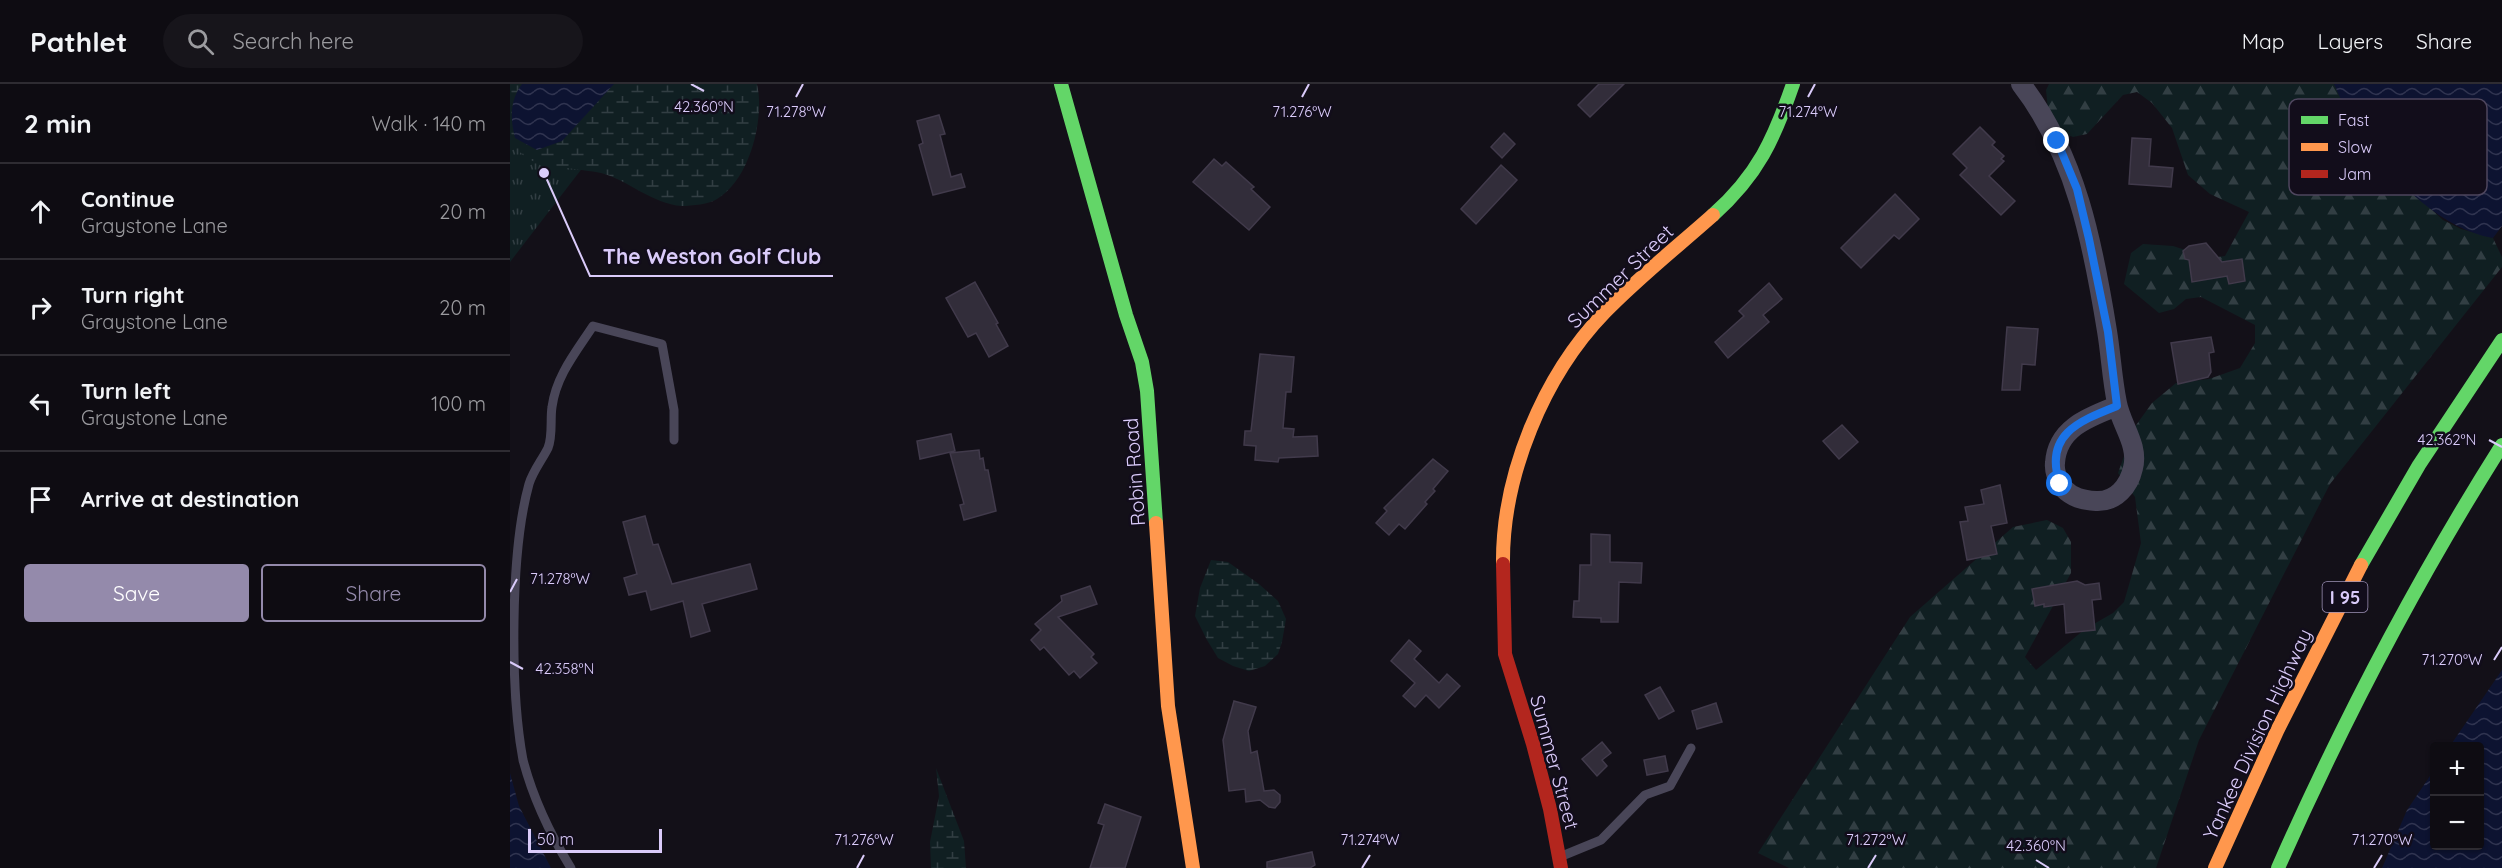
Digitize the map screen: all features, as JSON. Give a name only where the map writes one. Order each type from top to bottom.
[{"type":"main road","name":"Robin Road","points":[[1061,84],[1125,315],[1142,362],[1147,391],[1168,706],[1193,868]]},
{"type":"main road","name":"Summer Street","points":[[1560,862],[1550,809],[1533,744],[1504,654],[1503,545],[1510,500],[1521,454],[1533,420],[1575,347],[1605,312],[1726,204],[1746,183],[1776,133],[1793,84]]},
{"type":"main road","name":"Yankee Division Highway","points":[[2215,868],[2293,697],[2339,609],[2414,477],[2502,340]]},
{"type":"main road","points":[[2278,868],[2322,770],[2380,654],[2444,539],[2502,445]]},
{"type":"street","points":[[2021,84],[2057,141],[2077,189],[2108,332],[2117,406],[2135,453],[2133,468],[2126,486],[2118,496],[2100,501],[2084,500],[2070,495],[2060,484],[2054,468],[2055,453],[2061,439],[2071,428],[2117,406]]},
{"type":"lane","points":[[571,868],[552,836],[523,760],[513,675],[512,591],[515,545],[528,484],[549,446],[552,406],[556,392],[562,374],[593,326],[662,344],[674,410],[674,440]]},
{"type":"lane","points":[[1560,862],[1601,840],[1645,795],[1670,786],[1691,748]]},
{"type":"green space","points":[[510,84],[647,84],[510,262]]},
{"type":"green space","points":[[510,84],[757,84],[759,114],[757,130],[746,163],[729,190],[714,201],[686,206],[671,204],[650,197],[611,176],[540,163],[525,157],[510,140]]},
{"type":"green space","points":[[2049,84],[2334,84],[2342,99],[2289,99],[2289,195],[2416,195],[2443,220],[2461,229],[2493,238],[2502,257],[2502,267],[2330,484],[2199,740],[2156,868],[1789,868],[1758,853],[1910,617],[2013,527],[2047,520],[2063,528],[2071,542],[2071,573],[2025,657],[2036,670],[2085,629],[2113,613],[2124,602],[2141,543],[2135,497],[2118,473],[2134,428],[2152,403],[2176,383],[2209,379],[2240,368],[2255,343],[2255,325],[2201,297],[2186,299],[2174,309],[2159,313],[2124,284],[2131,253],[2143,244],[2173,246],[2210,258],[2225,256],[2249,212],[2210,194],[2188,175],[2172,128],[2152,103],[2137,92],[2123,95],[2087,134],[2073,137],[2060,132],[2049,119],[2046,90]]},
{"type":"green space","points":[[1211,560],[1228,562],[1278,601],[1286,619],[1282,642],[1278,654],[1265,666],[1249,671],[1233,666],[1218,658],[1207,640],[1195,616],[1200,588]]},
{"type":"green space","points":[[936,768],[964,841],[966,868],[931,868],[930,842],[939,796]]},
{"type":"water","points":[[522,84],[614,84],[562,141],[537,150],[515,138],[512,110],[515,96]]},
{"type":"water","points":[[2334,84],[2502,84],[2502,226],[2493,238],[2456,225],[2413,195],[2487,195],[2487,99],[2341,99]]},
{"type":"water","points":[[2502,670],[2502,868],[2382,868],[2407,810],[2430,776],[2430,850],[2484,850],[2484,742],[2453,742]]},
{"type":"water","points":[[510,773],[519,806],[551,868],[510,868]]},
{"type":"building","points":[[1599,84],[1624,84],[1590,117],[1578,105]]},
{"type":"building","points":[[939,115],[945,134],[940,135],[951,177],[961,174],[965,187],[933,195],[919,145],[923,143],[917,121]]},
{"type":"building","points":[[1980,127],[1995,142],[1992,145],[2004,156],[2001,159],[2004,161],[1989,176],[2015,201],[2001,215],[1960,175],[1967,168],[1953,154]]},
{"type":"building","points":[[1504,133],[1515,144],[1502,158],[1491,147]]},
{"type":"building","points":[[2132,138],[2151,139],[2149,166],[2173,168],[2171,187],[2129,184]]},
{"type":"building","points":[[1214,159],[1222,166],[1226,162],[1254,187],[1251,189],[1270,207],[1249,230],[1193,182]]},
{"type":"building","points":[[1501,165],[1517,180],[1476,224],[1461,209]]},
{"type":"building","points":[[1895,194],[1919,219],[1899,239],[1894,235],[1861,268],[1841,248]]},
{"type":"building","points":[[2206,243],[2222,262],[2242,259],[2245,281],[2229,284],[2227,276],[2192,282],[2189,260],[2185,259],[2183,251],[2189,246]]},
{"type":"building","points":[[975,282],[1008,346],[989,357],[976,333],[968,337],[946,298]]},
{"type":"building","points":[[1769,283],[1782,299],[1763,315],[1769,322],[1728,358],[1715,342],[1744,316],[1739,311]]},
{"type":"building","points":[[2007,327],[2038,329],[2035,365],[2022,364],[2020,390],[2002,390]]},
{"type":"building","points":[[2211,337],[2214,352],[2209,353],[2211,372],[2208,377],[2178,384],[2171,343]]},
{"type":"building","points":[[1260,354],[1294,357],[1291,392],[1286,392],[1283,428],[1294,429],[1293,437],[1317,436],[1318,456],[1279,458],[1278,462],[1255,460],[1256,446],[1244,445],[1245,431],[1251,431]]},
{"type":"building","points":[[1842,425],[1858,442],[1839,459],[1823,441]]},
{"type":"building","points":[[951,434],[955,451],[920,459],[917,441]]},
{"type":"building","points":[[979,450],[980,459],[983,458],[985,470],[988,470],[996,511],[964,520],[960,505],[964,504],[950,453]]},
{"type":"building","points":[[1433,459],[1448,471],[1433,489],[1435,491],[1425,502],[1427,504],[1405,529],[1399,524],[1389,535],[1376,523],[1387,511],[1384,508]]},
{"type":"building","points":[[2000,485],[2007,523],[1991,526],[1997,554],[1967,560],[1960,522],[1968,521],[1965,507],[1984,504],[1981,490]]},
{"type":"building","points":[[645,516],[653,545],[658,544],[672,584],[750,564],[757,589],[702,604],[710,631],[691,637],[683,601],[651,610],[646,591],[629,595],[624,578],[637,574],[623,522]]},
{"type":"building","points":[[1591,534],[1610,535],[1610,562],[1642,563],[1641,583],[1619,582],[1618,622],[1601,622],[1601,618],[1573,617],[1574,601],[1579,601],[1580,565],[1591,565]]},
{"type":"building","points":[[2077,581],[2085,585],[2099,583],[2101,599],[2092,600],[2095,630],[2066,633],[2064,604],[2035,606],[2032,589]]},
{"type":"building","points":[[1090,586],[1097,604],[1058,617],[1094,654],[1091,657],[1097,663],[1080,678],[1074,671],[1069,675],[1044,647],[1040,650],[1031,640],[1041,630],[1035,624],[1062,601],[1061,596]]},
{"type":"building","points":[[1409,640],[1421,651],[1414,659],[1439,683],[1447,674],[1460,686],[1439,708],[1426,695],[1415,707],[1403,696],[1415,683],[1391,661]]},
{"type":"building","points":[[1660,687],[1674,711],[1659,719],[1645,695]]},
{"type":"building","points":[[1234,701],[1256,707],[1248,731],[1251,753],[1257,751],[1264,791],[1274,790],[1280,795],[1280,802],[1275,808],[1269,807],[1260,800],[1246,802],[1245,789],[1229,791],[1223,740]]},
{"type":"building","points":[[1716,703],[1722,722],[1697,729],[1692,711]]},
{"type":"building","points":[[1602,742],[1611,753],[1602,760],[1607,766],[1597,776],[1582,759]]},
{"type":"building","points":[[1665,756],[1668,771],[1647,775],[1644,760]]},
{"type":"building","points":[[1105,804],[1141,817],[1125,868],[1090,868],[1104,825],[1098,823]]},
{"type":"building","points":[[1312,852],[1315,865],[1310,868],[1267,868],[1267,862]]},
{"type":"traffic: fast","points":[[1061,84],[1126,315],[1142,362],[1147,391],[1156,523]]},
{"type":"traffic: fast","points":[[1713,215],[1742,185],[1763,155],[1779,122],[1793,84]]},
{"type":"traffic: fast","points":[[2361,565],[2419,465],[2502,340]]},
{"type":"traffic: fast","points":[[2278,868],[2328,759],[2382,652],[2470,496],[2502,445]]},
{"type":"traffic: slow","points":[[1503,564],[1510,496],[1518,462],[1530,429],[1563,366],[1605,312],[1713,215]]},
{"type":"traffic: slow","points":[[1156,523],[1168,706],[1193,868]]},
{"type":"traffic: slow","points":[[2215,868],[2277,731],[2361,565]]},
{"type":"traffic: jam","points":[[1503,564],[1505,654],[1533,744],[1550,809],[1561,868]]},
{"type":"place","name":"The Weston Golf Club","points":[[544,173]]},
{"type":"route","points":[[2057,141],[2077,189],[2089,239],[2108,332],[2117,406],[2071,428],[2061,439],[2055,453],[2054,468],[2060,484]]}]
